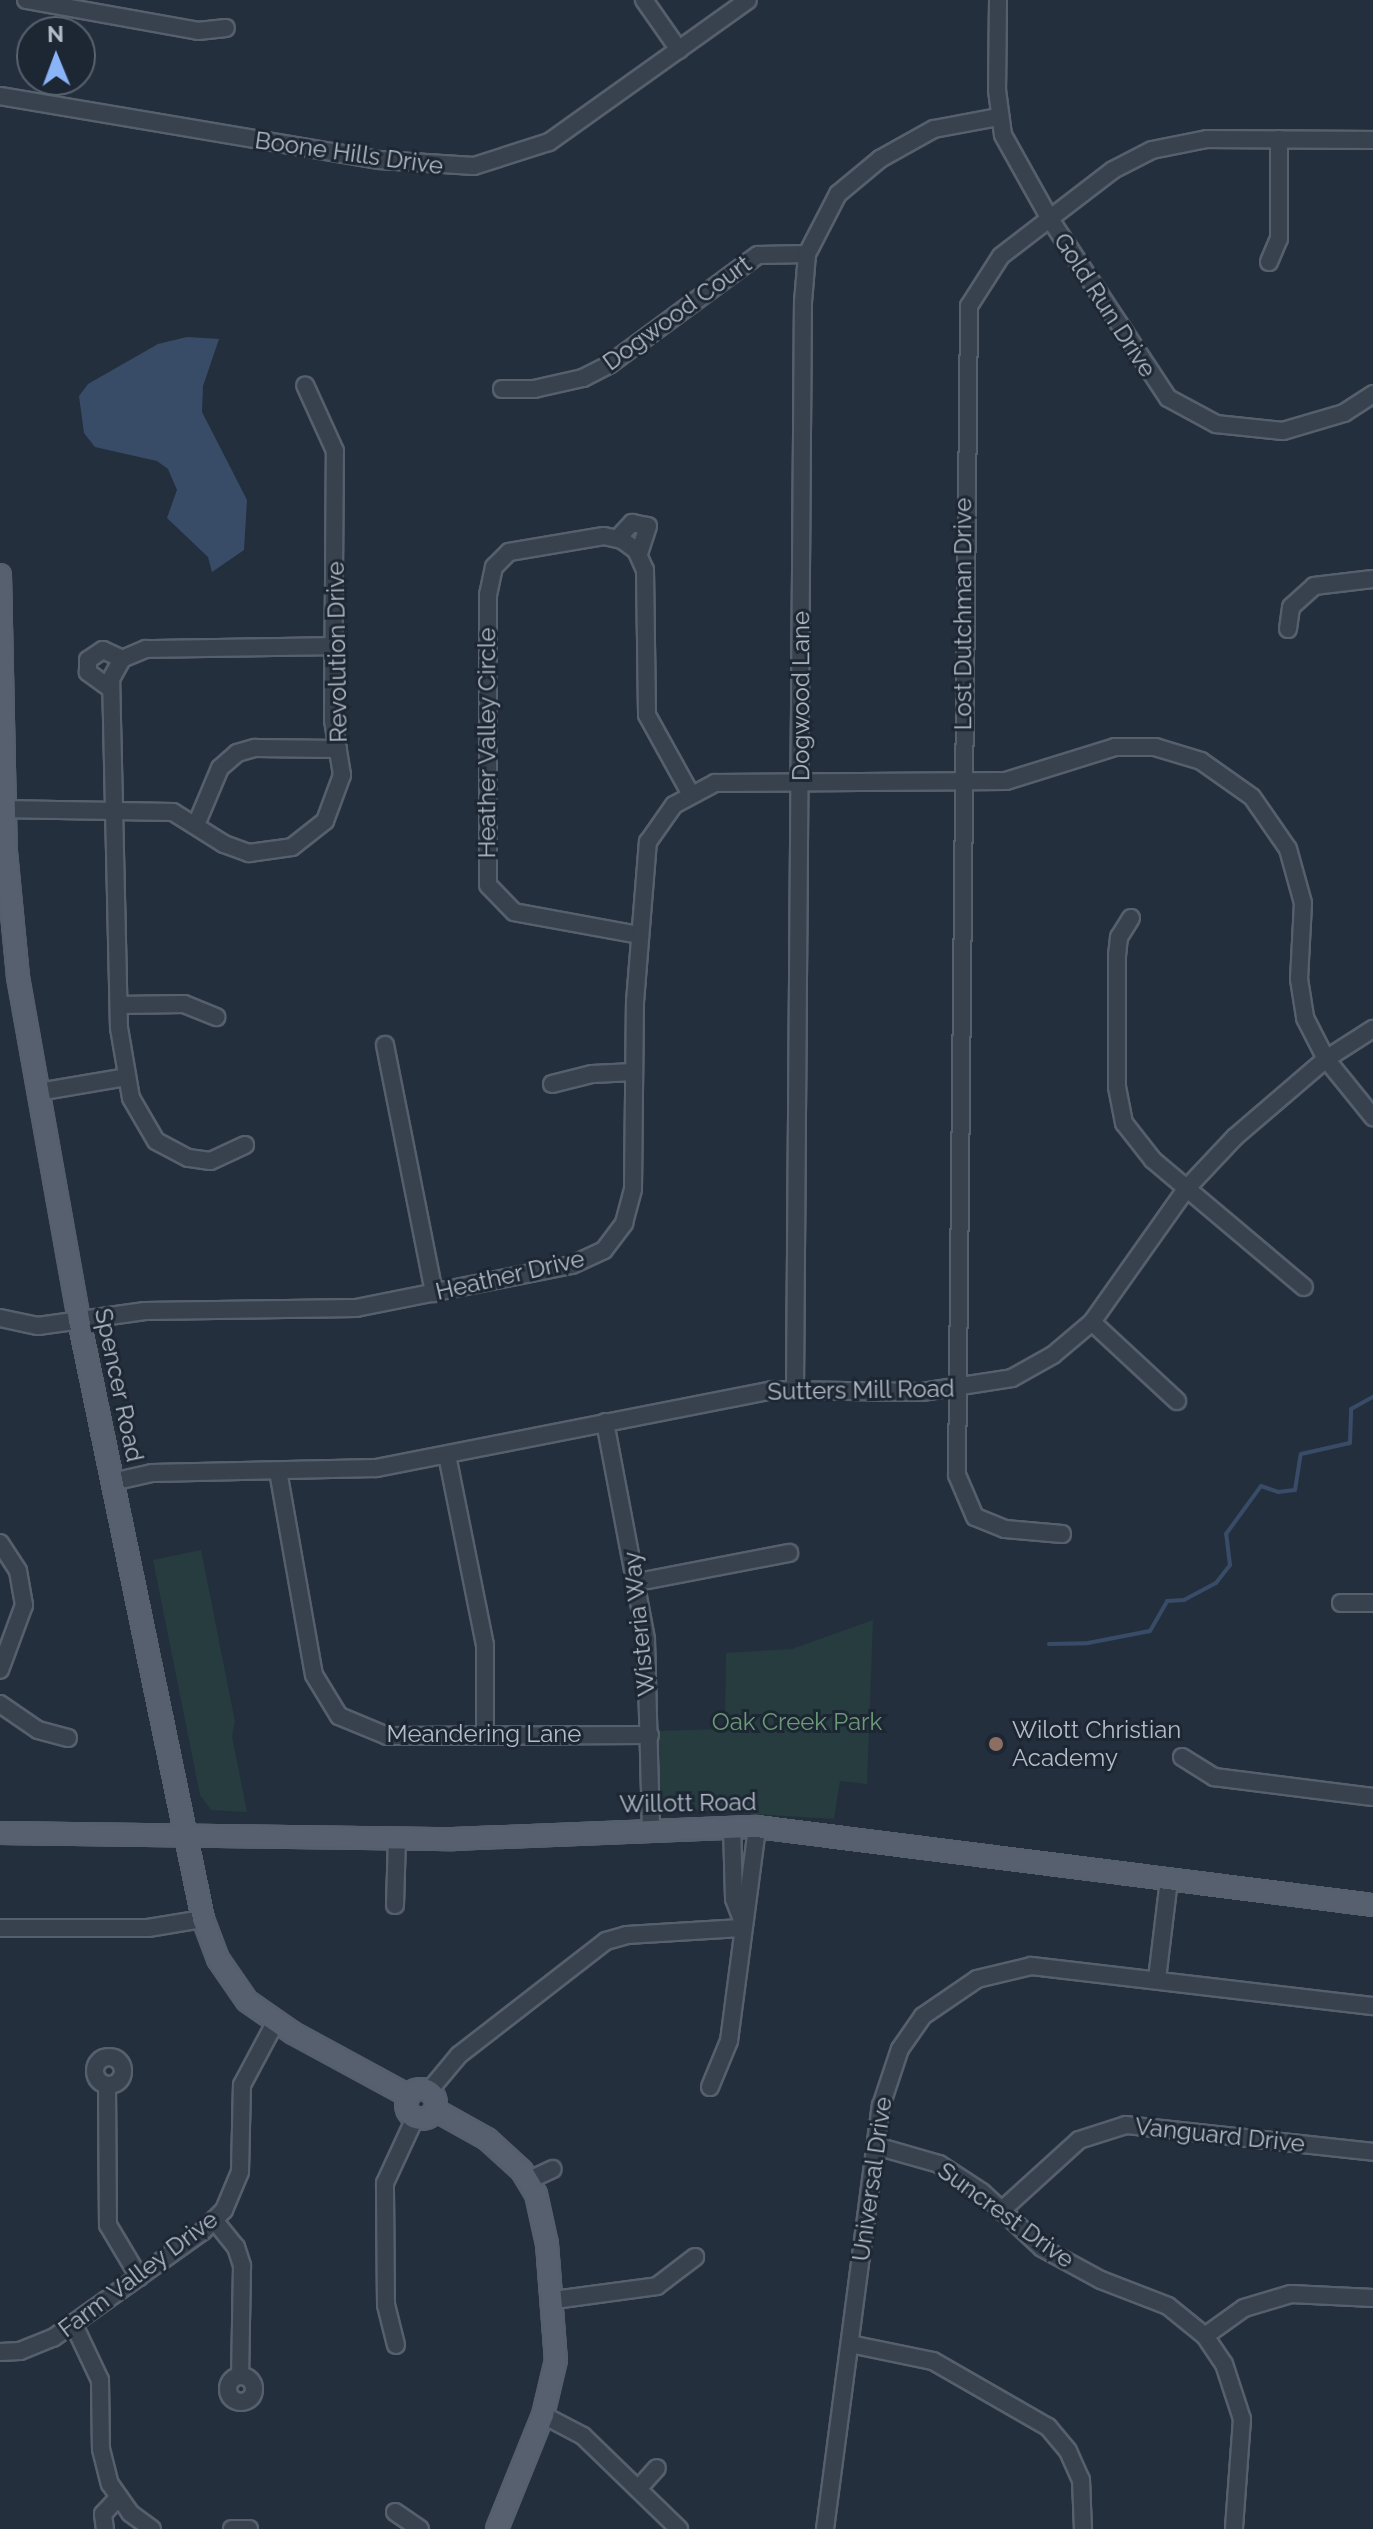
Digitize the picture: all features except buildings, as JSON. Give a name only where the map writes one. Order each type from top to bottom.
[{"type":"main road","name":"Spencer Road","points":[[0,575],[3,810],[12,932],[79,1320],[203,1919],[234,1986],[275,2023],[424,2099],[487,2139],[529,2180],[543,2223],[554,2300],[556,2360],[543,2415],[497,2529]]},
{"type":"main road","name":"Willott Road","points":[[0,1833],[397,1838],[757,1827],[1373,1905]]},
{"type":"main road","points":[[415,2118],[425,2119],[424,2099]]},
{"type":"street","points":[[26,0],[198,31],[226,28]]},
{"type":"street","points":[[644,0],[679,50]]},
{"type":"street","name":"Boone Hills Drive","points":[[0,96],[380,160],[457,168],[505,160],[549,142],[748,0]]},
{"type":"street","name":"Gold Run Drive","points":[[998,0],[999,117],[1012,157],[1156,385],[1180,408],[1236,429],[1283,431],[1344,413],[1373,394]]},
{"type":"street","name":"Dogwood Lane","points":[[795,1389],[803,318],[807,254],[838,194],[880,159],[934,129],[999,117]]},
{"type":"street","name":"Lost Dutchman Drive","points":[[1062,1534],[1005,1529],[970,1522],[957,1475],[965,327],[969,306],[988,270],[1113,170],[1152,150],[1207,139],[1373,140]]},
{"type":"street","points":[[1269,262],[1279,239],[1279,139]]},
{"type":"street","name":"Dogwood Court","points":[[502,389],[534,389],[583,378],[610,364],[758,255],[807,254]]},
{"type":"street","name":"Revolution Drive","points":[[3,810],[173,812],[236,850],[264,853],[292,847],[315,832],[332,810],[342,775],[334,646],[335,451],[305,385]]},
{"type":"street","name":"Heather Valley Circle","points":[[639,935],[514,912],[495,898],[486,872],[488,595],[494,567],[520,548],[618,538],[632,523],[648,526],[639,554],[645,570],[647,715],[690,793]]},
{"type":"street","points":[[618,538],[639,554]]},
{"type":"street","points":[[1288,629],[1291,607],[1314,586],[1373,579]]},
{"type":"street","points":[[245,1145],[203,1161],[171,1151],[144,1127],[127,1077],[119,1005],[111,689],[122,659],[146,649],[334,646]]},
{"type":"street","points":[[111,689],[88,672],[88,660],[103,650],[122,659]]},
{"type":"street","points":[[690,793],[728,781],[1023,778],[1095,750],[1136,746],[1179,752],[1238,782],[1278,829],[1296,870],[1303,903],[1301,1000],[1326,1059],[1373,1117]]},
{"type":"street","points":[[196,825],[220,768],[237,753],[255,748],[338,749]]},
{"type":"street","name":"Heather Drive","points":[[0,1318],[23,1326],[145,1311],[327,1310],[434,1293],[572,1265],[604,1250],[624,1223],[633,1189],[639,935],[648,842],[662,816],[690,793]]},
{"type":"street","points":[[1131,918],[1118,946],[1119,1104],[1141,1148],[1304,1287]]},
{"type":"street","points":[[119,1005],[184,1004],[216,1017]]},
{"type":"street","name":"Sutters Mill Road","points":[[112,1482],[152,1473],[376,1468],[605,1422],[795,1389],[958,1389],[1026,1372],[1092,1322],[1187,1188],[1246,1126],[1326,1059],[1373,1029]]},
{"type":"street","points":[[385,1045],[434,1293]]},
{"type":"street","points":[[552,1084],[592,1074],[634,1072]]},
{"type":"street","points":[[38,1092],[127,1077]]},
{"type":"street","points":[[1092,1322],[1177,1401]]},
{"type":"street","name":"Wisteria Way","points":[[605,1422],[638,1582],[650,1735],[651,1829]]},
{"type":"street","points":[[447,1455],[485,1645],[485,1734]]},
{"type":"street","name":"Meandering Lane","points":[[278,1471],[308,1648],[329,1706],[354,1726],[387,1736],[650,1735]]},
{"type":"street","points":[[0,1543],[18,1571],[24,1605],[0,1670]]},
{"type":"street","points":[[638,1582],[789,1553]]},
{"type":"street","points":[[1341,1603],[1373,1603]]},
{"type":"street","points":[[0,1704],[38,1730],[68,1738]]},
{"type":"street","points":[[1182,1757],[1214,1777],[1373,1797]]},
{"type":"street","points":[[732,1826],[734,1899],[741,1923]]},
{"type":"street","points":[[710,2087],[729,2041],[741,1923],[757,1827]]},
{"type":"street","points":[[395,1905],[397,1838]]},
{"type":"street","points":[[1157,1979],[1169,1880]]},
{"type":"street","points":[[0,1928],[148,1928],[203,1919]]},
{"type":"street","points":[[424,2099],[446,2066],[576,1952],[619,1936],[741,1923]]},
{"type":"street","name":"Universal Drive","points":[[825,2529],[884,2087],[900,2049],[923,2016],[959,1988],[993,1973],[1031,1966],[1373,2006]]},
{"type":"street","name":"Farm Valley Drive","points":[[0,2352],[36,2346],[139,2277],[214,2220],[230,2199],[240,2172],[242,2085],[275,2023]]},
{"type":"street","points":[[107,2085],[108,2225],[139,2277]]},
{"type":"street","points":[[396,2345],[386,2305],[385,2183],[415,2118]]},
{"type":"street","name":"Vanguard Drive","points":[[1001,2211],[1079,2140],[1126,2125],[1373,2152]]},
{"type":"street","name":"Suncrest Drive","points":[[876,2146],[939,2164],[1060,2259],[1168,2306],[1205,2336],[1224,2364],[1242,2419],[1234,2529]]},
{"type":"street","points":[[529,2180],[553,2169]]},
{"type":"street","points":[[214,2220],[236,2247],[242,2266],[240,2376]]},
{"type":"street","points":[[554,2300],[657,2286],[695,2257]]},
{"type":"street","points":[[1205,2336],[1244,2308],[1291,2294],[1373,2298]]},
{"type":"street","points":[[73,2323],[100,2380],[104,2468],[118,2498],[141,2527]]},
{"type":"street","points":[[850,2344],[933,2361],[1048,2427],[1068,2451],[1081,2480],[1083,2529]]},
{"type":"street","points":[[543,2415],[570,2426],[679,2529]]},
{"type":"street","points":[[638,2489],[657,2468]]},
{"type":"street","points":[[105,2529],[103,2514],[118,2498]]},
{"type":"street","points":[[395,2512],[420,2529]]},
{"type":"street","points":[[232,2529],[249,2529]]},
{"type":"green space","points":[[201,1550],[235,1722],[232,1736],[247,1812],[211,1810],[200,1795],[153,1560]]},
{"type":"green space","name":"Oak Creek Park","points":[[873,1620],[867,1784],[840,1781],[834,1819],[661,1808],[656,1731],[725,1729],[726,1653],[792,1649]]},
{"type":"water","points":[[187,337],[219,339],[203,386],[202,412],[247,500],[244,550],[212,572],[208,557],[167,518],[177,490],[168,469],[157,461],[95,447],[84,433],[79,396],[88,384],[158,344]]},
{"type":"waterway","points":[[1049,1644],[1088,1643],[1150,1631],[1167,1601],[1184,1600],[1216,1583],[1230,1565],[1226,1534],[1261,1486],[1278,1492],[1295,1490],[1301,1454],[1350,1443],[1351,1409],[1373,1397]]},
{"type":"place","name":"Wilott Christian Academy","points":[[996,1744]]}]
